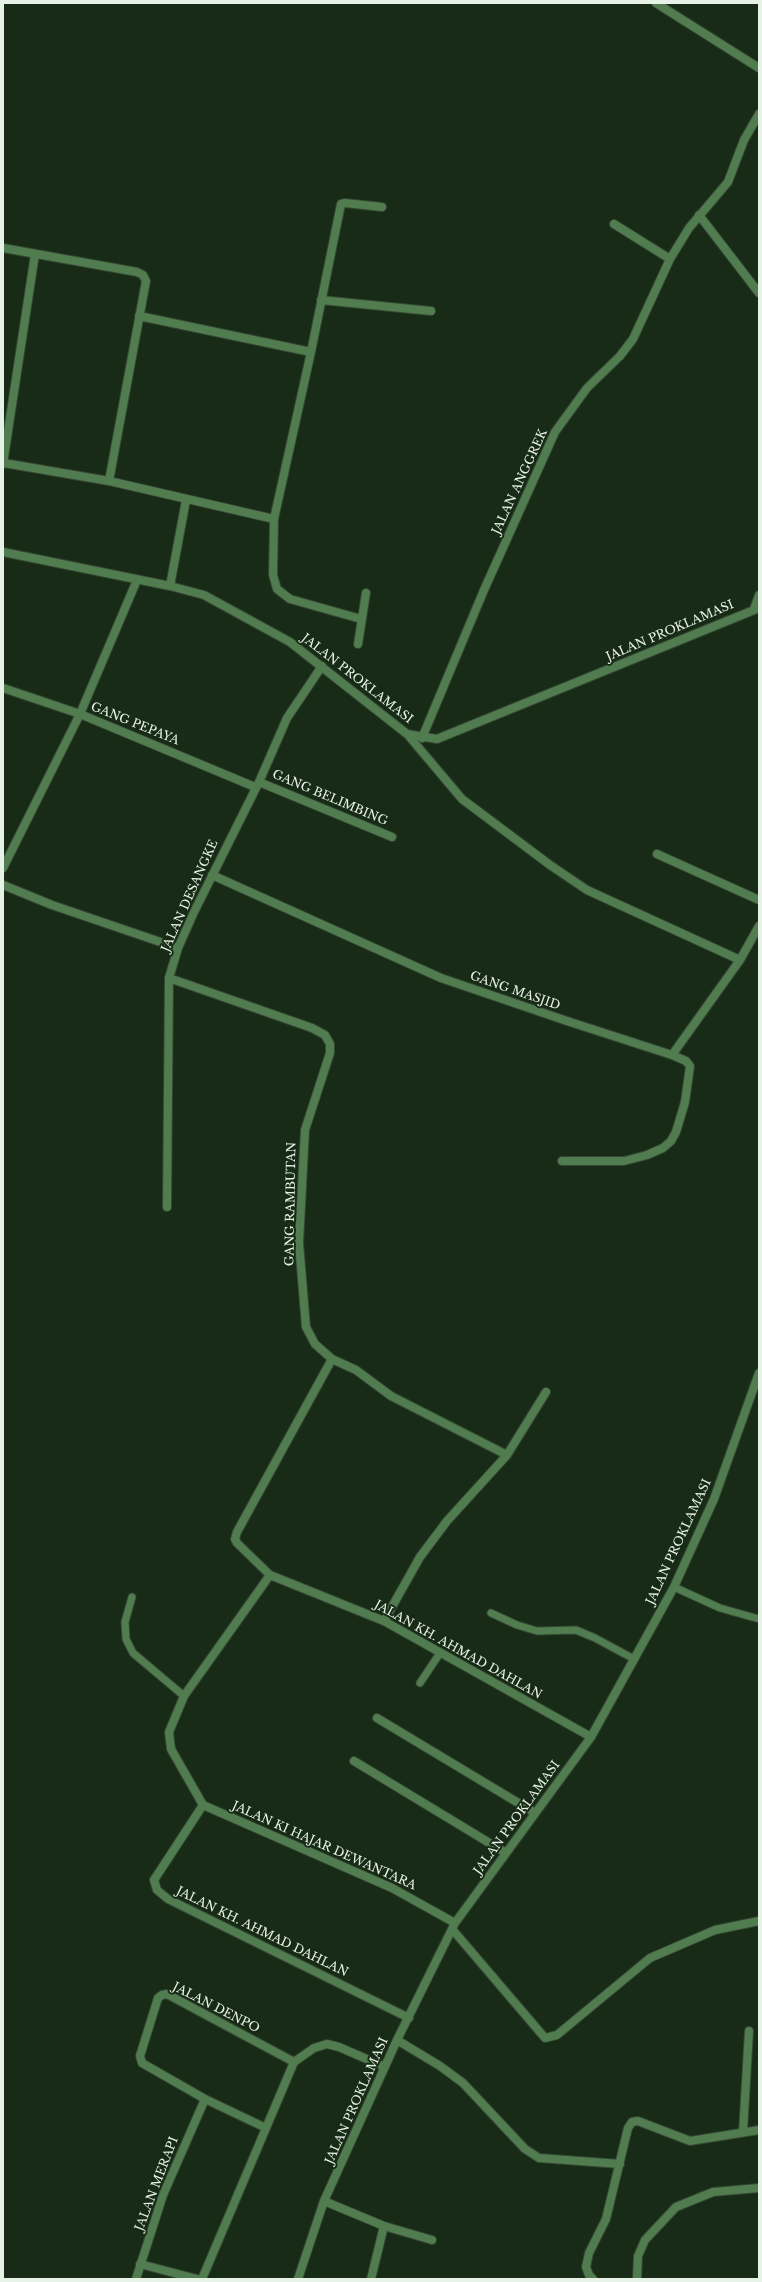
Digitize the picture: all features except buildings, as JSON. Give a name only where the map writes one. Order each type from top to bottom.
[{"type":"street","points":[[656,3],[759,68]]},
{"type":"street","name":"JALAN ANGGREK","points":[[422,738],[484,590],[555,432],[587,388],[620,356],[634,339],[670,259],[689,228],[728,182],[744,140],[759,114]]},
{"type":"street","points":[[361,619],[290,599],[277,589],[272,575],[274,519],[311,352],[341,204],[345,203],[382,207]]},
{"type":"street","points":[[699,215],[759,293]]},
{"type":"street","points":[[614,224],[670,259]]},
{"type":"street","points":[[3,248],[136,272],[143,275],[146,281],[109,481]]},
{"type":"street","points":[[35,254],[3,463],[109,481],[186,500],[274,519]]},
{"type":"street","points":[[321,300],[431,311]]},
{"type":"street","points":[[139,316],[311,352]]},
{"type":"street","points":[[170,586],[186,500]]},
{"type":"street","name":"JALAN PROKLAMASI","points":[[3,552],[170,586],[204,595],[290,642],[407,734],[422,738],[436,739],[449,735],[756,608]]},
{"type":"street","points":[[3,868],[80,714],[137,580]]},
{"type":"street","points":[[358,644],[366,593]]},
{"type":"street","points":[[756,608],[759,595]]},
{"type":"street","name":"JALAN DESANGKE","points":[[167,1207],[169,978],[178,948],[287,718],[322,666]]},
{"type":"street","name":"GANG PEPAYA","points":[[3,688],[80,714],[257,784]]},
{"type":"street","points":[[407,734],[462,799],[550,865],[587,890],[740,960]]},
{"type":"street","name":"GANG BELIMBING","points":[[257,784],[392,837]]},
{"type":"street","points":[[657,854],[759,900]]},
{"type":"street","name":"GANG MASJID","points":[[212,875],[441,978],[672,1055],[686,1061],[690,1066],[685,1102],[676,1132],[663,1148],[647,1155],[624,1161],[562,1161]]},
{"type":"street","points":[[3,885],[52,905],[178,948]]},
{"type":"street","points":[[672,1055],[740,960],[759,926]]},
{"type":"street","name":"GANG RAMBUTAN","points":[[169,978],[312,1028],[325,1035],[330,1044],[330,1053],[305,1130],[300,1243],[306,1327],[315,1344],[332,1359],[356,1370],[391,1396],[507,1455]]},
{"type":"street","points":[[202,1805],[171,1748],[169,1732],[184,1696],[270,1575],[237,1543],[235,1539],[237,1532],[332,1359]]},
{"type":"street","name":"JALAN PROKLAMASI","points":[[298,2279],[324,2201],[397,2040],[453,1926],[591,1737],[674,1587],[714,1500],[759,1373]]},
{"type":"street","points":[[384,1621],[420,1557],[447,1521],[507,1455],[546,1392]]},
{"type":"street","name":"JALAN KH. AHMAD DAHLAN","points":[[270,1575],[384,1621],[591,1737]]},
{"type":"street","points":[[377,1718],[535,1813]]},
{"type":"street","points":[[354,1761],[506,1853]]},
{"type":"street","name":"JALAN KH. AHMAD DAHLAN","points":[[202,1805],[154,1880],[157,1890],[168,1899],[409,2018]]},
{"type":"street","name":"JALAN KI HAJAR DEWANTARA","points":[[202,1805],[392,1888],[453,1926]]},
{"type":"street","points":[[453,1926],[545,2038],[557,2035],[650,1958],[716,1930],[759,1921]]},
{"type":"street","name":"JALAN DENPO","points":[[266,2128],[205,2099],[142,2063],[140,2056],[158,1998],[167,1994],[294,2062]]},
{"type":"street","points":[[743,2132],[749,2031]]},
{"type":"street","points":[[397,2040],[440,2066],[463,2083],[525,2149],[539,2158],[620,2164]]},
{"type":"street","points":[[202,2279],[294,2062],[314,2048],[327,2044],[339,2047],[385,2067]]},
{"type":"street","name":"JALAN MERAPI","points":[[136,2279],[163,2195],[205,2099]]},
{"type":"street","points":[[593,2279],[589,2275],[586,2267],[589,2253],[606,2219],[628,2128],[632,2122],[638,2121],[690,2141],[759,2130]]},
{"type":"street","points":[[637,2279],[638,2256],[645,2240],[676,2207],[713,2192],[759,2188]]},
{"type":"street","points":[[324,2201],[384,2226],[432,2240]]},
{"type":"street","points":[[372,2279],[384,2226]]},
{"type":"street","points":[[140,2264],[197,2279]]},
{"type":"lane","points":[[674,1587],[720,1608],[759,1619]]},
{"type":"lane","points":[[132,1597],[125,1622],[126,1639],[133,1653],[184,1696]]},
{"type":"lane","points":[[490,1613],[517,1626],[537,1631],[576,1630],[595,1638],[634,1659]]},
{"type":"lane","points":[[420,1683],[440,1652]]}]
